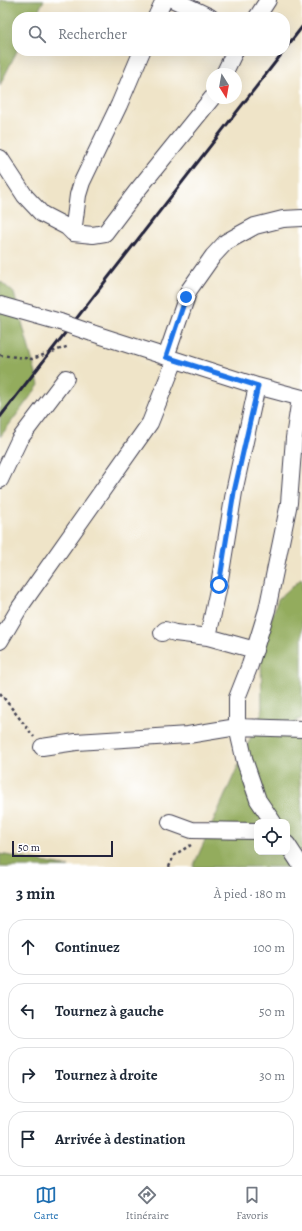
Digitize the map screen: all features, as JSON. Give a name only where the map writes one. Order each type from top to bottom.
[{"type":"street","points":[[158,12],[164,0]]},
{"type":"street","points":[[174,0],[199,12]]},
{"type":"street","points":[[260,12],[268,0]]},
{"type":"street","points":[[73,233],[78,195],[82,182],[119,105],[140,56]]},
{"type":"street","points":[[227,68],[233,56]]},
{"type":"street","points":[[0,158],[32,205],[42,214],[67,227],[73,233],[93,235],[105,233],[207,104]]},
{"type":"street","points":[[0,642],[20,607],[150,423],[189,290],[213,256],[226,242],[255,226],[283,219],[302,218]]},
{"type":"street","points":[[0,305],[60,322],[258,386],[301,398],[294,438],[289,503],[267,610],[255,650],[237,698],[237,727],[245,762],[258,800],[270,819]]},
{"type":"street","points":[[0,480],[19,440],[66,378]]},
{"type":"street","points":[[208,636],[219,585],[234,492],[258,386]]},
{"type":"street","points":[[162,633],[165,630],[175,633],[208,636],[255,650]]},
{"type":"street","points":[[42,747],[76,742],[188,735],[237,727],[302,729]]},
{"type":"street","points":[[170,822],[192,830],[254,832]]},
{"type":"street","points":[[290,849],[302,867]]},
{"type":"path","points":[[0,355],[32,359],[69,346]]},
{"type":"path","points":[[0,693],[42,747]]},
{"type":"path","points":[[169,867],[174,855],[196,842]]},
{"type":"green space","points":[[0,0],[44,0],[38,12],[12,12],[12,56],[14,56],[0,85]]},
{"type":"green space","points":[[0,281],[14,293],[39,385],[0,437]]},
{"type":"green space","points":[[302,578],[302,718],[296,721],[302,814],[302,867],[193,867],[262,712],[261,649],[278,599]]},
{"type":"green space","points":[[0,854],[69,867],[0,867]]},
{"type":"railway","points":[[290,43],[302,27]]},
{"type":"railway","points":[[0,417],[280,56]]},
{"type":"route","points":[[186,297],[166,357],[258,386],[234,492],[219,585]]}]
